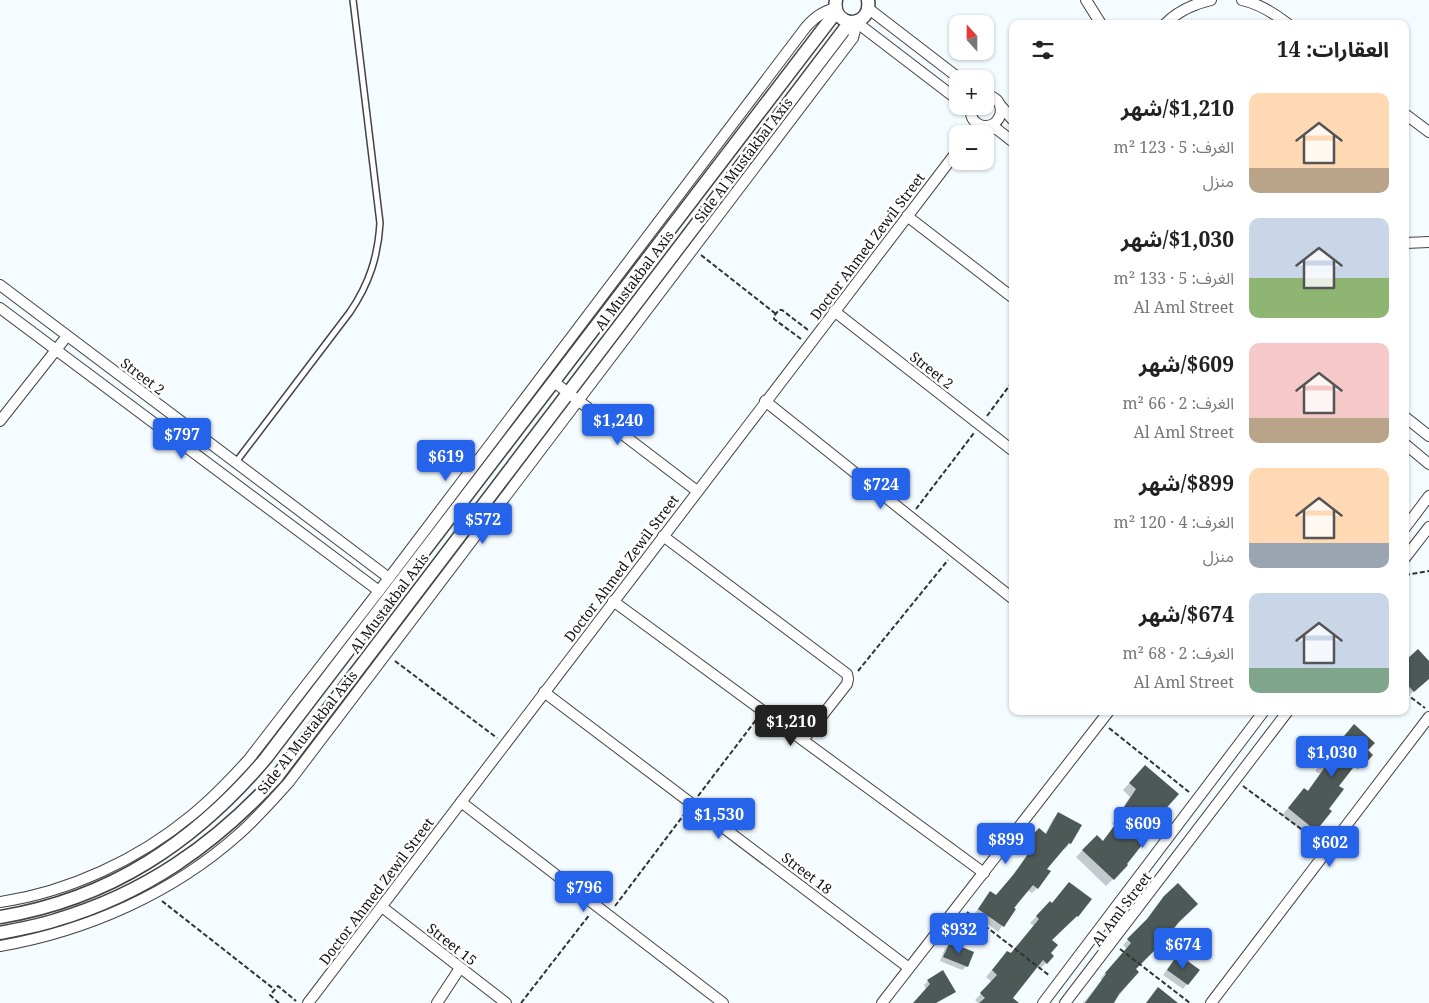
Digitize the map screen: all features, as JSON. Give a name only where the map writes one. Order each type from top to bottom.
[{"type":"street","points":[[1086,0],[1098,20]]},
{"type":"street","points":[[1170,20],[1183,10],[1197,3],[1211,0]]},
{"type":"street","points":[[1242,0],[1259,5],[1283,20]]},
{"type":"street","points":[[871,3],[949,70]]},
{"type":"street","name":"Al Mustakbal Axis","points":[[0,933],[54,921],[86,910],[139,887],[175,866],[202,847],[246,809],[275,779],[567,392],[853,22],[865,16],[871,3]]},
{"type":"street","points":[[833,5],[841,19],[853,22],[949,93]]},
{"type":"street","name":"Al Mustakbal Axis","points":[[0,917],[69,899],[125,875],[178,843],[225,803],[266,758],[554,382],[833,5]]},
{"type":"street","name":"Side Al Mustakbal Axis","points":[[0,902],[39,894],[80,880],[119,862],[157,841],[192,816],[224,787],[249,759],[389,578],[806,27],[814,18],[833,5]]},
{"type":"street","name":"Side Al Mustakbal Axis","points":[[0,946],[75,927],[153,894],[210,858],[265,809],[289,782],[853,38],[855,30],[853,22]]},
{"type":"street","points":[[994,97],[1009,115]]},
{"type":"street","points":[[990,125],[998,121],[1001,114],[1001,106]]},
{"type":"street","points":[[972,115],[977,124],[982,125]]},
{"type":"street","points":[[1409,118],[1429,132]]},
{"type":"street","points":[[994,128],[1009,139]]},
{"type":"street","name":"Doctor Ahmed Zewil Street","points":[[308,1003],[949,162]]},
{"type":"street","points":[[907,216],[1009,295]]},
{"type":"street","points":[[1409,243],[1429,242]]},
{"type":"street","name":"Street 2","points":[[0,286],[389,578]]},
{"type":"street","points":[[0,308],[378,592]]},
{"type":"street","name":"Street 2","points":[[834,312],[1009,448]]},
{"type":"street","points":[[0,422],[67,336]]},
{"type":"street","points":[[554,382],[697,491]]},
{"type":"street","points":[[766,402],[1009,596]]},
{"type":"street","points":[[1409,420],[1429,436]]},
{"type":"street","points":[[1409,447],[1429,464]]},
{"type":"street","points":[[224,476],[236,462]]},
{"type":"street","points":[[1409,523],[1429,496]]},
{"type":"street","points":[[1409,553],[1429,527]]},
{"type":"street","points":[[663,536],[843,670],[848,677],[847,684],[803,740]]},
{"type":"street","points":[[613,601],[984,873]]},
{"type":"street","name":"Street 18","points":[[544,692],[909,968]]},
{"type":"street","points":[[882,1003],[1106,715]]},
{"type":"street","name":"Al Aml Street","points":[[1043,1003],[1261,715]]},
{"type":"street","name":"Al Aml Street","points":[[1065,1003],[1285,715]]},
{"type":"street","points":[[1211,1003],[1429,717]]},
{"type":"street","points":[[461,802],[723,1003]]},
{"type":"street","name":"Street 15","points":[[382,907],[506,1003]]},
{"type":"street","points":[[438,1003],[460,968]]},
{"type":"lane","points":[[236,462],[350,312],[370,279],[376,261],[380,223],[352,0]]},
{"type":"path","points":[[692,249],[776,314]]},
{"type":"path","points":[[782,310],[812,340],[774,319],[776,314],[782,310]]},
{"type":"path","points":[[910,517],[1009,386]]},
{"type":"path","points":[[848,677],[858,671],[954,552]]},
{"type":"path","points":[[1409,574],[1429,570]]},
{"type":"path","points":[[385,654],[504,744]]},
{"type":"path","points":[[1409,696],[1429,712]]},
{"type":"path","points":[[1101,722],[1197,798]]},
{"type":"path","points":[[1236,780],[1328,849]]},
{"type":"path","points":[[153,894],[274,989]]},
{"type":"path","points":[[959,906],[1058,983]]},
{"type":"path","points":[[521,1003],[596,907]]},
{"type":"path","points":[[1112,943],[1190,1003]]},
{"type":"path","points":[[279,1003],[270,995],[278,986],[298,1003]]},
{"type":"building","points":[[1418,649],[1429,661],[1429,679],[1414,692],[1409,686],[1409,657]]},
{"type":"building","points":[[1354,724],[1375,743],[1368,750],[1373,755],[1365,764],[1360,759],[1339,786],[1344,789],[1329,809],[1332,811],[1316,831],[1288,808],[1304,788],[1308,791],[1325,767],[1321,764]]},
{"type":"building","points":[[1145,765],[1179,794],[1162,813],[1160,811],[1139,843],[1142,845],[1128,865],[1114,880],[1082,850],[1097,835],[1103,841],[1120,818],[1118,816],[1136,789],[1129,783]]},
{"type":"building","points":[[1058,812],[1082,825],[1071,844],[1069,843],[1047,869],[1051,871],[1038,889],[1033,885],[1014,908],[1016,909],[1004,927],[978,909],[990,891],[996,895],[1014,874],[1035,844],[1029,839],[1039,828],[1046,834]]},
{"type":"building","points":[[1069,882],[1092,899],[1078,917],[1052,940],[1058,945],[1051,953],[1054,956],[1047,964],[1043,960],[1013,998],[1019,1003],[979,1003],[985,998],[980,993],[997,975],[992,970],[1007,951],[1011,953],[1039,919],[1036,916],[1050,901],[1052,903]]},
{"type":"building","points":[[1178,883],[1198,904],[1136,969],[1139,972],[1119,994],[1114,1003],[1085,1003],[1105,973],[1131,943],[1127,939],[1147,919],[1164,896]]},
{"type":"building","points":[[950,942],[974,952],[968,967],[943,957]]},
{"type":"building","points":[[1178,954],[1200,970],[1188,985],[1167,970]]},
{"type":"building","points":[[943,970],[956,992],[936,1003],[913,1003],[930,984],[927,980]]},
{"type":"building","points":[[1158,987],[1178,1003],[1146,1003]]}]
